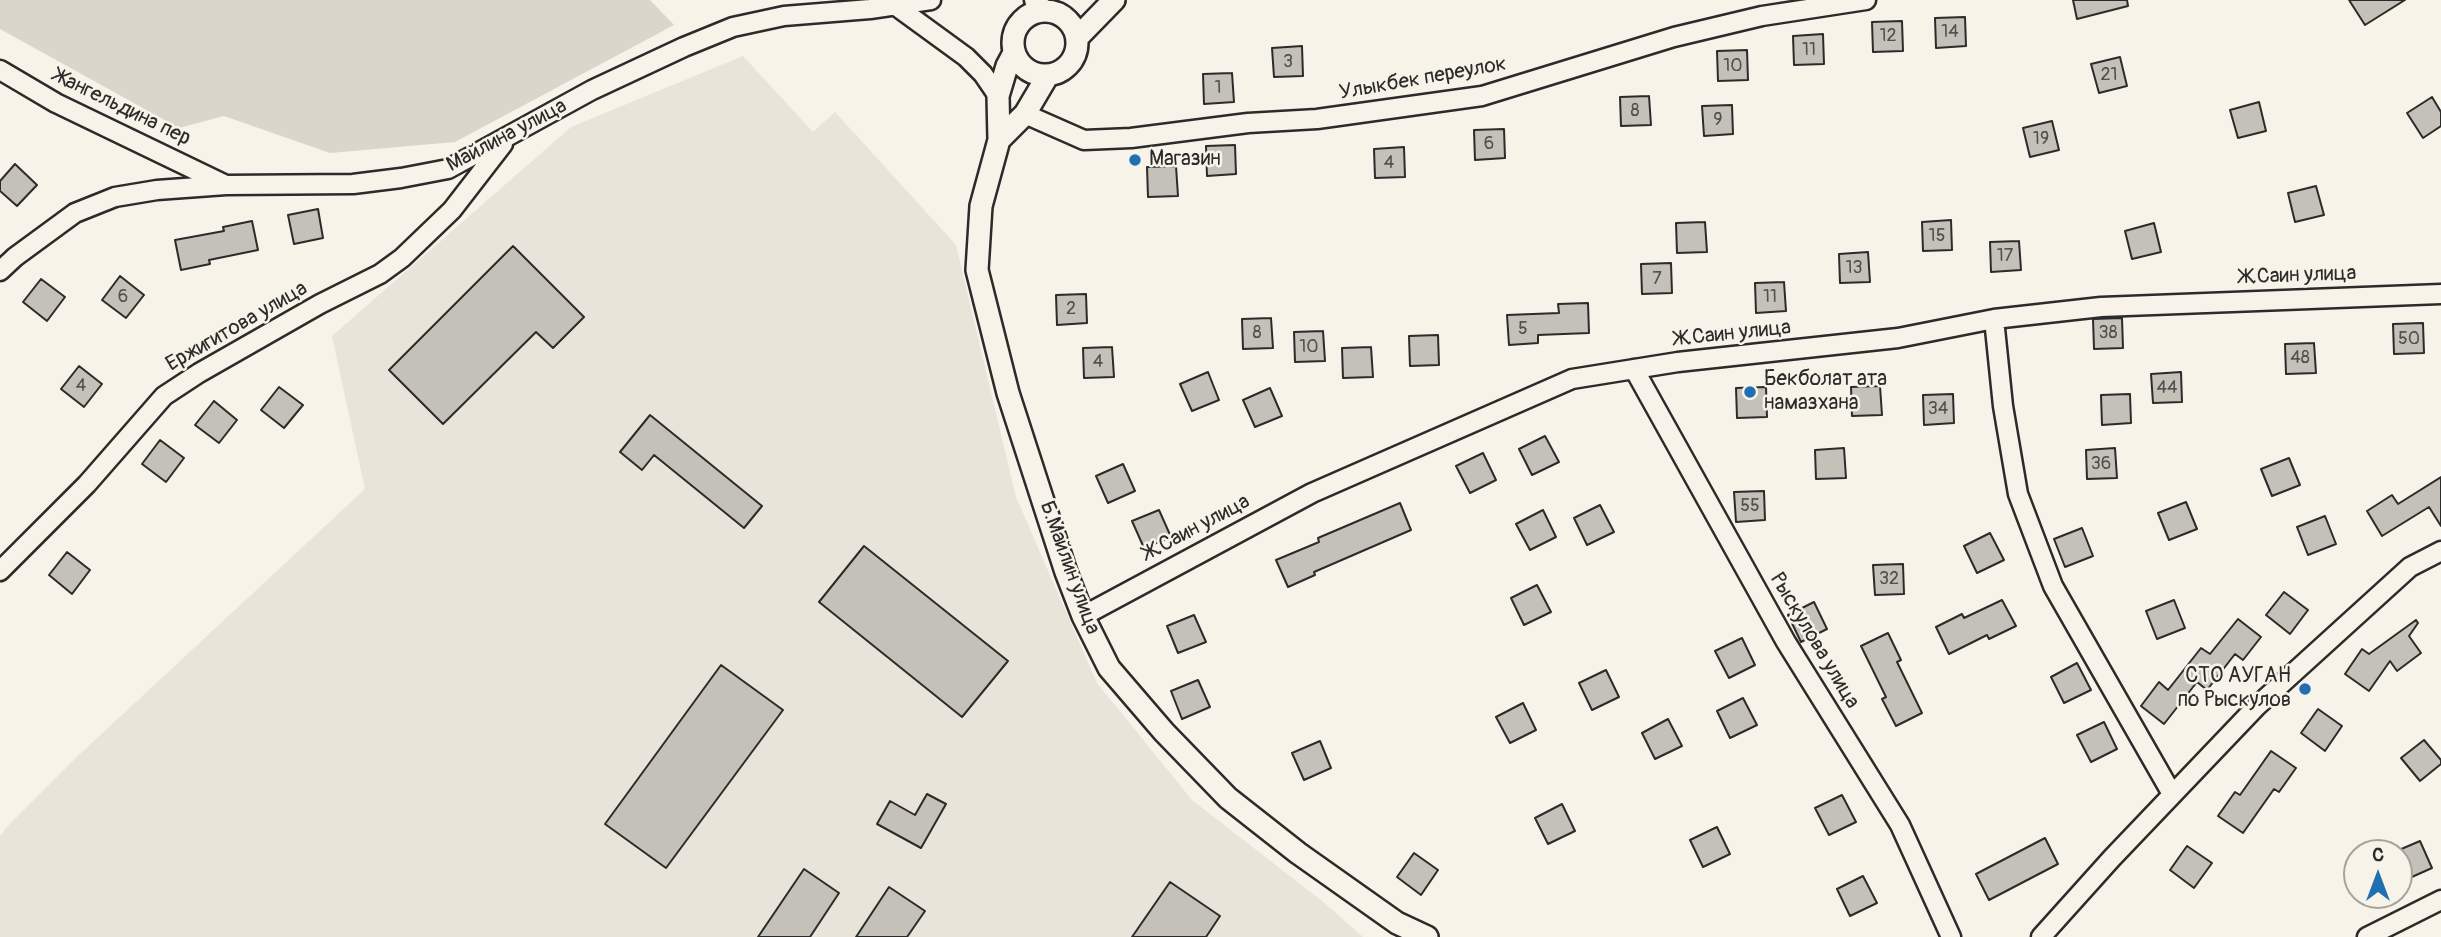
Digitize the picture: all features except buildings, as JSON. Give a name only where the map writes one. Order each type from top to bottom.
[{"type":"street","name":"Майлина улица","points":[[0,271],[75,213],[115,197],[157,190],[226,185],[353,184],[448,169],[508,139],[592,90],[733,27],[784,16],[931,0]]},
{"type":"street","points":[[1077,38],[1114,0]]},
{"type":"street","name":"Улыкбек переулок","points":[[1025,114],[1084,140],[1131,138],[1248,123],[1317,120],[1482,96],[1674,37],[1762,16],[1867,0]]},
{"type":"street","points":[[895,6],[966,57],[983,74],[998,96]]},
{"type":"street","points":[[1049,6],[1072,25],[1077,38],[1077,51],[1071,63],[1060,72],[1048,75],[1034,73],[1021,65],[1014,53],[1013,40],[1017,28],[1025,18],[1049,6]]},
{"type":"street","name":"Б.Майлин улица","points":[[1014,53],[998,96],[999,140],[981,206],[977,270],[1008,393],[1083,616],[1109,668],[1164,732],[1228,798],[1298,853],[1397,923],[1427,937]]},
{"type":"street","name":"Жангельдина пер","points":[[0,70],[56,103],[226,185]]},
{"type":"street","name":"Б.Майлин улица","points":[[999,140],[1025,114],[1048,75]]},
{"type":"street","name":"Ержигитова улица","points":[[0,571],[87,484],[164,396],[308,311],[380,274],[402,258],[452,210],[508,139]]},
{"type":"street","name":"Ж.Саин улица","points":[[1083,616],[1312,493],[1572,379],[1634,369],[1898,338],[1994,319],[2101,307],[2441,294]]},
{"type":"street","points":[[1994,319],[2003,406],[2018,494],[2053,586],[2172,794]]},
{"type":"street","name":"Рыскулова улица","points":[[1634,369],[1786,642],[1900,825],[1951,937]]},
{"type":"street","points":[[2041,937],[2257,706],[2410,567],[2441,551]]},
{"type":"street","points":[[2367,937],[2441,900]]},
{"type":"shaded area","points":[[0,0],[650,0],[674,25],[455,142],[330,153],[224,116],[179,128],[0,29]]},
{"type":"shaded area","points":[[743,56],[813,132],[835,112],[956,245],[1016,497],[1097,683],[1192,800],[1322,901],[1363,937],[0,937],[0,836],[6,828],[81,753],[365,489],[332,336],[571,127]]},
{"type":"place","name":"Магазин","points":[[1135,160]]},
{"type":"place","name":"Бекболат ата намазхана","points":[[1750,392]]},
{"type":"place","name":"СТО АУГАН по Рыскулов","points":[[2305,689]]}]
